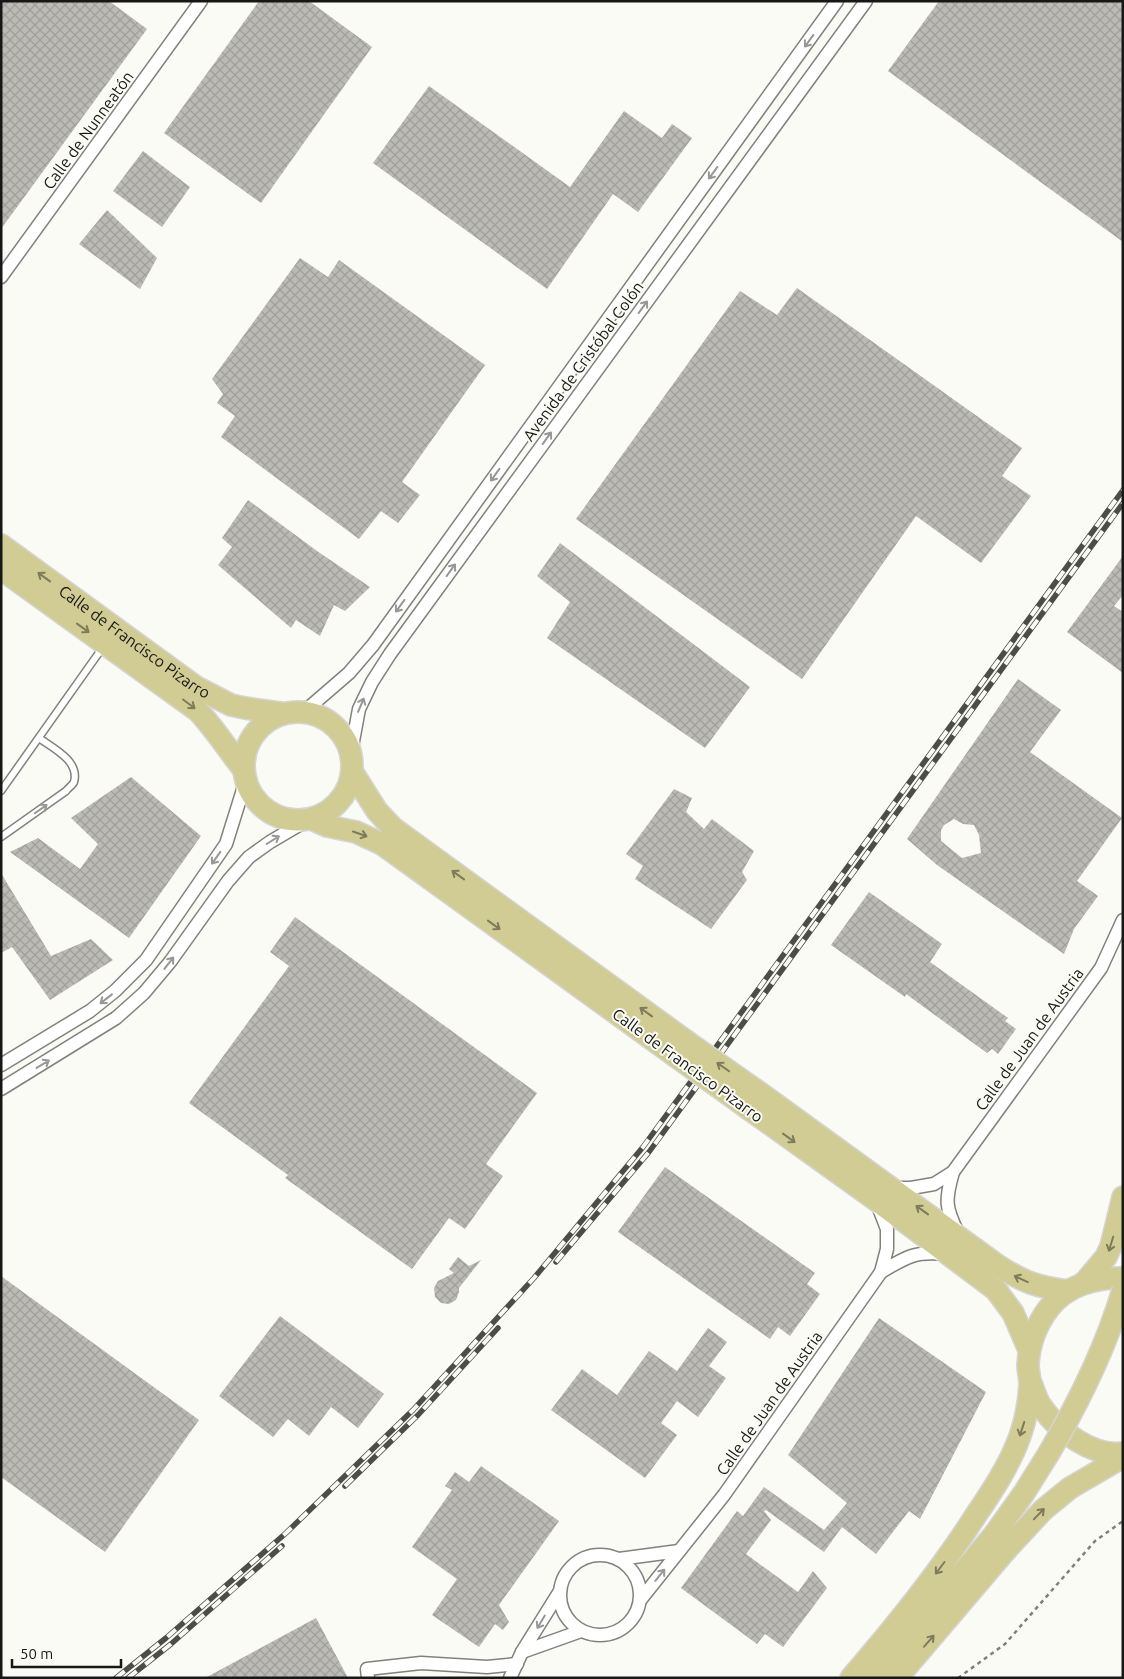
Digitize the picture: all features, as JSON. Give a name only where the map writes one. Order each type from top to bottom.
[{"type":"main road","name":"Calle de Francisco Pizarro","points":[[1,546],[196,687],[231,705],[280,713]]},
{"type":"main road","name":"Calle de Francisco Pizarro","points":[[1,569],[198,711],[210,723],[245,775]]},
{"type":"main road","points":[[305,711],[335,728],[344,739],[351,752],[353,773],[349,787],[340,800],[329,810],[309,821],[291,821],[279,817],[267,809],[255,797],[245,775],[244,757],[247,744],[254,732],[266,720],[280,713],[305,711]]},
{"type":"main road","name":"Calle de Francisco Pizarro","points":[[353,773],[377,812],[393,828],[680,1048]]},
{"type":"main road","name":"Calle de Francisco Pizarro","points":[[309,821],[356,832],[382,844],[680,1048],[883,1194],[955,1247],[996,1290],[1013,1313],[1030,1350]]},
{"type":"main road","points":[[851,1678],[923,1590],[963,1536],[1009,1461],[1020,1436],[1028,1409],[1030,1381],[1028,1366],[1036,1327],[1050,1307],[1076,1287],[1106,1257],[1109,1252],[1123,1197]]},
{"type":"main road","name":"Calle de Francisco Pizarro","points":[[955,1247],[1044,1288],[1076,1287]]},
{"type":"main road","points":[[1076,1287],[1107,1277],[1123,1278]]},
{"type":"main road","points":[[874,1678],[994,1535],[1024,1493],[1049,1453],[1089,1377],[1106,1338],[1123,1290]]},
{"type":"main road","points":[[1030,1381],[1040,1406],[1063,1430],[1087,1446],[1104,1452],[1123,1452]]},
{"type":"main road","points":[[897,1678],[1006,1550],[1043,1510],[1070,1488],[1123,1457]]},
{"type":"street","name":"Calle de Nunneatón","points":[[1,277],[201,1]]},
{"type":"street","name":"Avenida de Cristóbal Colón","points":[[305,711],[349,673],[373,645],[837,1]]},
{"type":"street","name":"Avenida de Cristóbal Colón","points":[[351,752],[359,709],[372,682],[390,654],[866,1]]},
{"type":"street","points":[[1,1065],[90,1011],[115,991],[146,960],[226,844],[245,775]]},
{"type":"street","points":[[1,1089],[116,1018],[144,993],[170,962],[228,881],[249,857],[270,842],[309,821]]},
{"type":"street","name":"Calle de Juan de Austria","points":[[954,1172],[1101,968],[1123,920]]},
{"type":"street","points":[[881,1272],[887,1249],[883,1194],[934,1184],[954,1172]]},
{"type":"street","points":[[881,1272],[904,1258],[915,1254],[955,1247],[948,1213],[947,1194],[954,1172]]},
{"type":"street","name":"Calle de Juan de Austria","points":[[641,1599],[724,1495],[881,1272]]},
{"type":"street","points":[[510,1678],[560,1591],[564,1576],[574,1564],[588,1556],[604,1555],[619,1559],[680,1551]]},
{"type":"street","points":[[560,1591],[561,1607],[569,1621],[581,1631],[597,1636],[612,1634],[626,1626],[636,1614],[641,1599],[639,1583],[632,1569],[619,1559]]},
{"type":"street","points":[[368,1678],[367,1669],[421,1663],[487,1667],[520,1658],[581,1631]]},
{"type":"lane","points":[[1,791],[105,644]]},
{"type":"lane","points":[[1,837],[66,791],[74,782],[74,770],[67,758],[39,738]]},
{"type":"path","points":[[958,1678],[1005,1644],[1095,1541],[1123,1520]]},
{"type":"building","points":[[1,1],[109,1],[147,29],[1,229]]},
{"type":"building","points":[[259,1],[309,1],[372,47],[261,203],[164,133]]},
{"type":"building","points":[[939,1],[1123,1],[1123,242],[888,71]]},
{"type":"building","points":[[429,86],[570,187],[624,111],[662,138],[672,124],[692,138],[638,212],[613,194],[547,289],[373,163]]},
{"type":"building","points":[[143,151],[190,187],[162,227],[113,191]]},
{"type":"building","points":[[107,210],[157,258],[140,289],[79,244]]},
{"type":"building","points":[[300,258],[328,277],[339,260],[485,365],[402,482],[420,495],[398,523],[381,511],[359,539],[221,437],[235,416],[217,403],[223,394],[212,379]]},
{"type":"building","points":[[797,288],[1022,448],[1002,476],[1031,496],[981,563],[916,516],[802,679],[576,519],[740,291],[777,315]]},
{"type":"building","points":[[248,500],[370,587],[345,611],[334,605],[320,636],[296,620],[291,628],[218,565],[232,547],[222,538]]},
{"type":"building","points":[[560,543],[750,687],[705,748],[547,638],[570,602],[537,576]]},
{"type":"building","points":[[1123,556],[1123,595],[1114,606],[1123,612],[1123,673],[1067,632]]},
{"type":"building","points":[[1018,679],[1061,710],[1030,752],[1122,818],[1077,881],[1098,896],[1074,929],[1064,954],[937,865],[907,839]],"holes":[[[954,819],[963,824],[974,825],[979,835],[981,853],[962,858],[941,841],[941,830],[944,825]]]},
{"type":"building","points":[[131,777],[201,836],[129,938],[10,852],[38,838],[80,869],[98,844],[71,818]]},
{"type":"building","points":[[674,789],[692,798],[686,812],[704,829],[712,819],[754,851],[742,872],[747,880],[711,929],[635,879],[643,866],[626,854]]},
{"type":"building","points":[[1,873],[51,956],[91,939],[113,960],[50,1000],[12,947],[1,953]]},
{"type":"building","points":[[869,892],[942,944],[930,962],[1008,1018],[1005,1021],[1016,1029],[998,1054],[992,1049],[987,1053],[906,994],[905,997],[831,945]]},
{"type":"building","points":[[295,917],[537,1093],[486,1164],[503,1176],[465,1229],[449,1218],[412,1269],[285,1178],[288,1175],[189,1103],[289,966],[270,952]]},
{"type":"building","points":[[665,1167],[815,1273],[807,1284],[820,1294],[790,1336],[778,1327],[770,1339],[618,1232]]},
{"type":"building","points":[[458,1257],[469,1266],[481,1260],[459,1288],[456,1300],[449,1304],[441,1303],[435,1297],[434,1288],[438,1281],[454,1273],[449,1269]]},
{"type":"building","points":[[1,1276],[199,1420],[105,1552],[1,1477]]},
{"type":"building","points":[[280,1316],[384,1394],[358,1428],[331,1407],[309,1436],[288,1419],[273,1437],[219,1396]]},
{"type":"building","points":[[879,1318],[986,1392],[920,1519],[909,1511],[876,1554],[842,1527],[824,1552],[766,1510],[764,1511],[771,1520],[746,1554],[798,1592],[813,1571],[827,1588],[783,1647],[765,1634],[757,1644],[681,1588],[737,1511],[743,1516],[764,1487],[824,1530],[847,1503],[788,1455]]},
{"type":"building","points":[[708,1328],[727,1342],[709,1366],[726,1378],[698,1417],[677,1401],[661,1423],[677,1435],[645,1478],[551,1410],[582,1369],[617,1395],[649,1351],[677,1371]]},
{"type":"building","points":[[481,1466],[559,1521],[499,1605],[509,1622],[503,1630],[495,1624],[479,1647],[432,1615],[457,1579],[412,1547],[452,1490],[445,1486],[455,1472],[469,1482]]},
{"type":"building","points":[[316,1618],[348,1678],[205,1678]]},
{"type":"railway","points":[[116,1678],[166,1638],[286,1533],[413,1410],[534,1278],[643,1147],[1123,490]]},
{"type":"railway","points":[[556,1262],[649,1152],[1123,503]]},
{"type":"railway","points":[[345,1486],[418,1415],[498,1328]]},
{"type":"railway","points":[[128,1678],[171,1644],[282,1546]]}]
